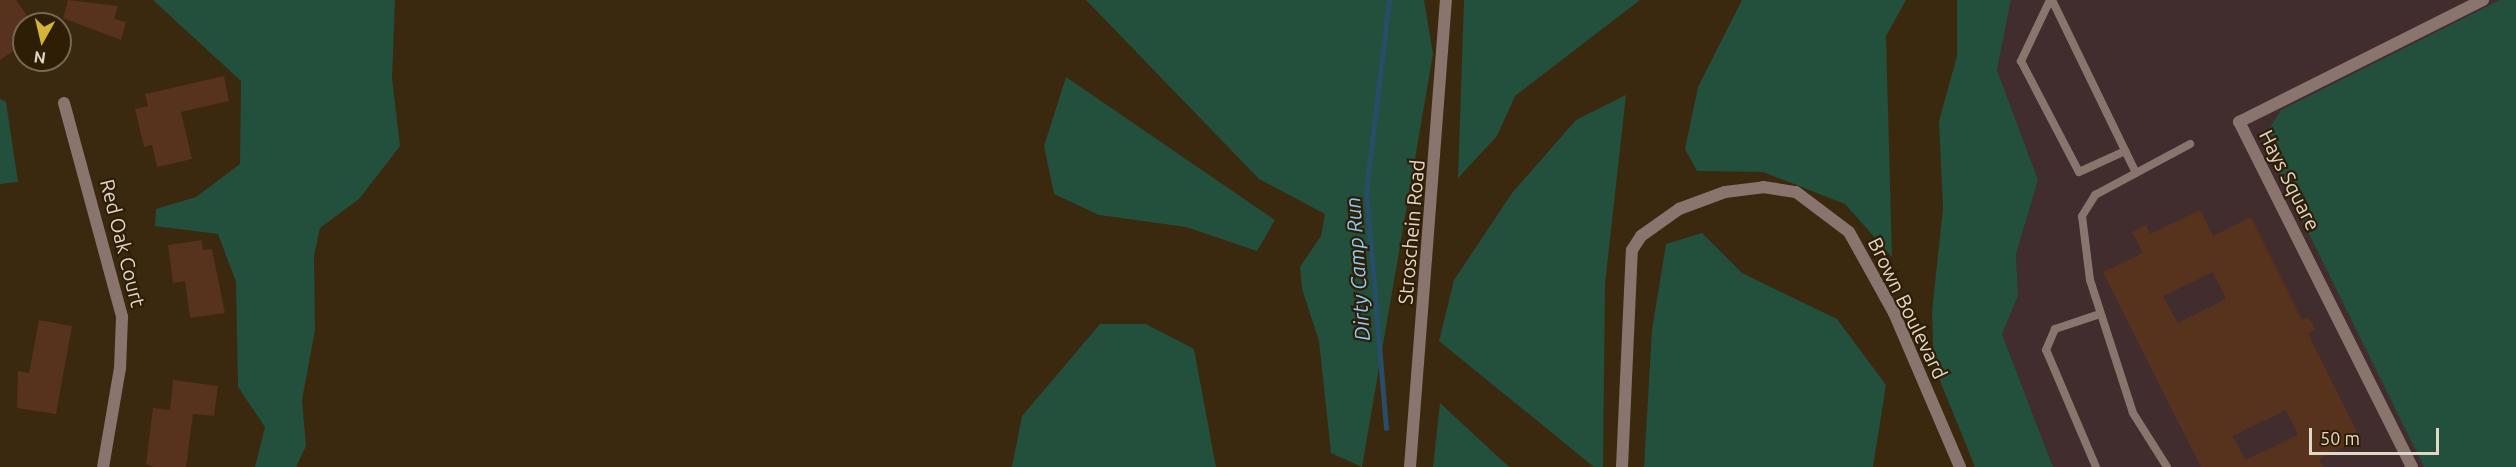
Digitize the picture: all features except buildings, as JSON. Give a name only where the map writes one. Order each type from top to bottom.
[{"type":"street","name":"Stroschein Road","points":[[1410,467],[1446,0]]},
{"type":"street","name":"Hays Square","points":[[2412,467],[2239,122],[2484,0]]},
{"type":"street","name":"Red Oak Court","points":[[64,102],[122,317],[103,467]]},
{"type":"street","name":"Brown Boulevard","points":[[1623,467],[1632,250],[1641,236],[1679,209],[1725,192],[1763,187],[1796,192],[1849,232],[1894,314],[1960,467]]},
{"type":"lane","points":[[2051,0],[2021,61],[2079,172],[2125,151]]},
{"type":"lane","points":[[2051,0],[2136,173]]},
{"type":"lane","points":[[2167,467],[2133,413],[2100,314],[2081,243],[2082,216],[2095,195],[2190,144]]},
{"type":"lane","points":[[2096,467],[2046,350],[2055,329],[2100,314]]},
{"type":"shaded area","points":[[2011,0],[2516,0],[2516,467],[2053,467],[2002,334],[2018,296],[2016,254],[2038,180],[1997,70]]},
{"type":"green space","points":[[153,0],[395,0],[392,78],[400,146],[359,199],[320,228],[314,256],[315,330],[302,400],[306,446],[296,467],[255,467],[265,427],[238,387],[236,282],[218,234],[155,226],[156,209],[196,197],[240,164],[241,81]]},
{"type":"green space","points":[[1086,0],[1424,0],[1433,54],[1362,467],[1331,453],[1319,341],[1302,289],[1300,267],[1321,236],[1325,214],[1259,179]]},
{"type":"green space","points":[[1464,0],[1640,0],[1515,96],[1497,136],[1458,178]]},
{"type":"green space","points":[[1742,0],[1906,0],[1886,36],[1892,257],[1845,204],[1763,172],[1697,171],[1685,149],[1698,87]]},
{"type":"green space","points":[[1957,0],[2011,0],[1997,70],[2038,180],[2016,254],[2018,296],[2002,334],[2053,467],[1975,467],[1934,366],[1932,312],[1943,208],[1939,121],[1957,56]]},
{"type":"green space","points":[[2500,0],[2516,0],[2516,467],[2424,467],[2271,157],[2269,129],[2281,110]]},
{"type":"green space","points":[[1066,77],[1275,220],[1257,251],[1186,227],[1099,215],[1054,194],[1044,146]]},
{"type":"green space","points":[[1626,95],[1605,284],[1603,467],[1594,467],[1439,341],[1454,280],[1512,193],[1576,120]]},
{"type":"green space","points":[[0,99],[6,102],[18,182],[0,184]]},
{"type":"green space","points":[[1702,233],[1742,273],[1837,319],[1886,385],[1873,467],[1644,467],[1652,330],[1666,244]]},
{"type":"green space","points":[[1100,324],[1146,324],[1194,349],[1216,467],[1012,467],[1022,416]]},
{"type":"green space","points":[[1440,403],[1508,466],[1509,467],[1433,467]]},
{"type":"waterway","name":"Dirty Camp Run","points":[[1386,428],[1366,192],[1389,0]]}]
